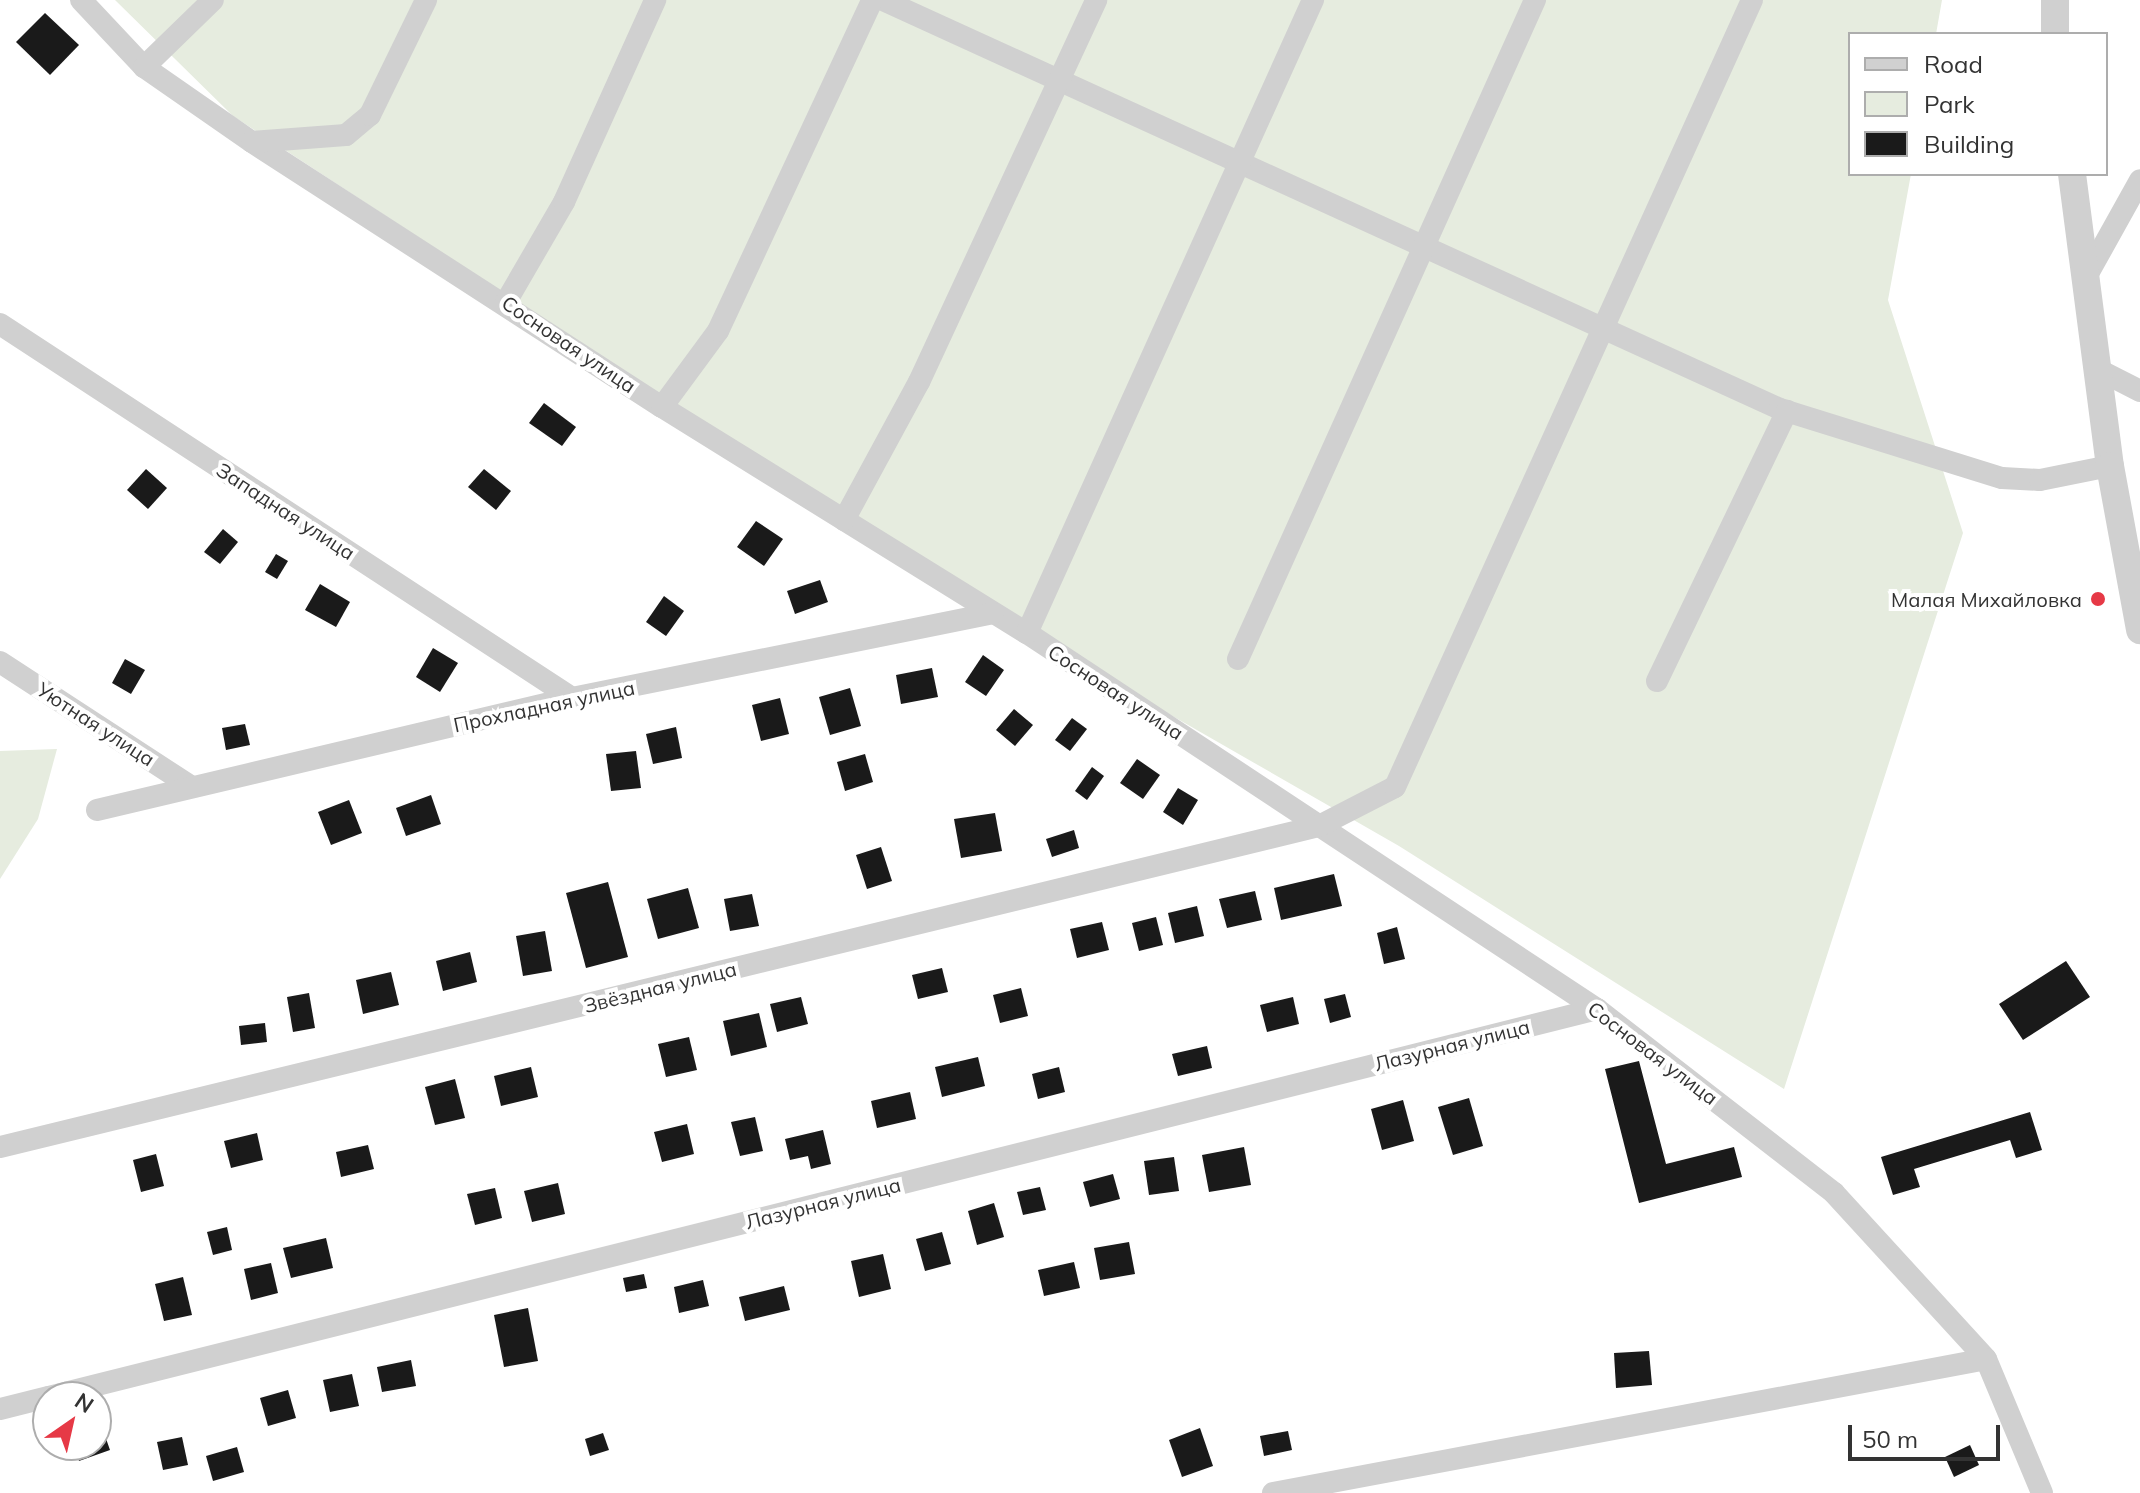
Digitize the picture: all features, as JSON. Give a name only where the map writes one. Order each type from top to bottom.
[{"type":"street","name":"Сосновая улица","points":[[81,0],[144,67],[252,142],[506,302],[662,407],[1027,633],[1597,1009],[1834,1193],[1986,1359],[2042,1493]]},
{"type":"street","points":[[144,67],[213,0]]},
{"type":"street","points":[[252,142],[346,135],[370,115],[426,0]]},
{"type":"street","points":[[506,302],[564,202],[655,0]]},
{"type":"street","points":[[662,407],[718,331],[872,0]]},
{"type":"street","points":[[883,0],[1787,411],[2002,478],[2040,480],[2110,466]]},
{"type":"street","points":[[844,520],[919,382],[1096,0]]},
{"type":"street","points":[[1027,633],[1313,0]]},
{"type":"street","points":[[1238,659],[1535,0]]},
{"type":"street","name":"Звёздная улица","points":[[0,1147],[1319,826],[1395,787],[1606,330],[1752,0]]},
{"type":"street","points":[[2055,0],[2055,32]]},
{"type":"street","points":[[2072,176],[2110,466],[2140,630]]},
{"type":"street","points":[[2085,279],[2140,180]]},
{"type":"street","name":"Западная улица","points":[[0,324],[572,698]]},
{"type":"street","points":[[2099,370],[2140,391]]},
{"type":"street","points":[[1657,681],[1787,411]]},
{"type":"street","name":"Прохладная улица","points":[[97,810],[572,698],[993,613]]},
{"type":"street","name":"Уютная улица","points":[[0,662],[192,787]]},
{"type":"street","name":"Лазурная улица","points":[[112,1381],[1597,1009]]},
{"type":"street","points":[[1273,1493],[1986,1359]]},
{"type":"street","name":"Лазурная улица","points":[[0,1409],[32,1401]]},
{"type":"green space","points":[[115,0],[1942,0],[1936,32],[1848,32],[1848,176],[1911,176],[1888,300],[1963,533],[1784,1089],[1399,846],[993,613],[233,116]]},
{"type":"green space","points":[[57,749],[38,819],[0,879],[0,751]]},
{"type":"building","points":[[45,13],[79,45],[50,75],[16,42]]},
{"type":"building","points":[[544,403],[576,427],[562,446],[529,423]]},
{"type":"building","points":[[146,469],[167,488],[148,509],[127,490]]},
{"type":"building","points":[[484,469],[511,491],[496,510],[468,487]]},
{"type":"building","points":[[756,521],[783,539],[764,566],[737,547]]},
{"type":"building","points":[[223,529],[238,542],[220,564],[204,552]]},
{"type":"building","points":[[276,554],[288,561],[277,579],[265,572]]},
{"type":"building","points":[[820,580],[828,602],[795,614],[787,591]]},
{"type":"building","points":[[320,584],[350,602],[336,627],[305,610]]},
{"type":"building","points":[[664,596],[684,611],[666,636],[646,622]]},
{"type":"building","points":[[433,648],[458,663],[440,692],[416,677]]},
{"type":"building","points":[[983,655],[1004,670],[986,696],[965,682]]},
{"type":"building","points":[[125,659],[145,670],[131,694],[112,683]]},
{"type":"building","points":[[932,668],[938,697],[901,704],[896,675]]},
{"type":"building","points":[[850,688],[861,726],[830,735],[819,697]]},
{"type":"building","points":[[780,698],[789,734],[761,741],[752,705]]},
{"type":"building","points":[[1014,709],[1033,725],[1015,746],[996,730]]},
{"type":"building","points":[[1072,718],[1087,729],[1070,751],[1055,740]]},
{"type":"building","points":[[245,724],[250,745],[226,750],[222,728]]},
{"type":"building","points":[[676,727],[682,758],[653,764],[646,734]]},
{"type":"building","points":[[636,751],[641,788],[611,791],[606,754]]},
{"type":"building","points":[[865,754],[873,782],[845,791],[837,762]]},
{"type":"building","points":[[1137,759],[1160,775],[1143,799],[1120,783]]},
{"type":"building","points":[[1092,767],[1104,776],[1087,800],[1075,791]]},
{"type":"building","points":[[1178,788],[1198,800],[1183,825],[1163,812]]},
{"type":"building","points":[[431,795],[441,824],[406,836],[396,808]]},
{"type":"building","points":[[349,800],[362,833],[331,845],[318,812]]},
{"type":"building","points":[[995,813],[1002,851],[961,858],[954,819]]},
{"type":"building","points":[[1074,830],[1079,848],[1052,857],[1046,839]]},
{"type":"building","points":[[881,847],[892,881],[867,889],[856,855]]},
{"type":"building","points":[[1334,874],[1342,906],[1281,920],[1274,888]]},
{"type":"building","points":[[608,882],[628,957],[586,968],[566,893]]},
{"type":"building","points":[[688,888],[699,928],[658,939],[647,899]]},
{"type":"building","points":[[1255,891],[1262,920],[1227,928],[1219,899]]},
{"type":"building","points":[[752,894],[759,926],[730,931],[724,899]]},
{"type":"building","points":[[1197,906],[1204,936],[1175,943],[1168,913]]},
{"type":"building","points":[[1156,917],[1163,945],[1139,951],[1132,923]]},
{"type":"building","points":[[1102,922],[1109,950],[1077,958],[1070,929]]},
{"type":"building","points":[[1397,927],[1405,959],[1384,964],[1377,933]]},
{"type":"building","points":[[545,931],[552,971],[523,976],[516,936]]},
{"type":"building","points":[[470,952],[477,982],[443,991],[436,961]]},
{"type":"building","points":[[2066,961],[2090,997],[2023,1040],[1999,1004]]},
{"type":"building","points":[[942,968],[948,992],[918,999],[912,975]]},
{"type":"building","points":[[391,972],[399,1005],[363,1014],[356,980]]},
{"type":"building","points":[[1021,988],[1028,1016],[1000,1023],[993,995]]},
{"type":"building","points":[[309,993],[315,1028],[293,1032],[287,997]]},
{"type":"building","points":[[1345,994],[1351,1017],[1330,1023],[1324,999]]},
{"type":"building","points":[[801,997],[808,1024],[777,1032],[770,1004]]},
{"type":"building","points":[[1293,997],[1299,1024],[1267,1032],[1260,1005]]},
{"type":"building","points":[[759,1013],[767,1047],[731,1056],[723,1021]]},
{"type":"building","points":[[265,1023],[267,1042],[241,1045],[239,1026]]},
{"type":"building","points":[[689,1037],[697,1070],[666,1077],[658,1044]]},
{"type":"building","points":[[1207,1046],[1212,1068],[1178,1076],[1172,1054]]},
{"type":"building","points":[[978,1057],[985,1086],[942,1097],[935,1067]]},
{"type":"building","points":[[1639,1061],[1666,1164],[1734,1147],[1742,1177],[1639,1203],[1605,1069]]},
{"type":"building","points":[[531,1067],[538,1097],[501,1106],[494,1076]]},
{"type":"building","points":[[1059,1067],[1065,1092],[1038,1099],[1032,1074]]},
{"type":"building","points":[[455,1079],[465,1118],[435,1125],[425,1087]]},
{"type":"building","points":[[910,1092],[916,1119],[877,1128],[871,1101]]},
{"type":"building","points":[[1469,1098],[1483,1146],[1453,1155],[1438,1107]]},
{"type":"building","points":[[1403,1100],[1414,1141],[1382,1150],[1371,1109]]},
{"type":"building","points":[[2030,1112],[2042,1150],[2016,1158],[2010,1140],[1914,1169],[1920,1187],[1893,1195],[1881,1157]]},
{"type":"building","points":[[755,1117],[763,1151],[740,1156],[731,1122]]},
{"type":"building","points":[[687,1124],[694,1154],[662,1162],[654,1132]]},
{"type":"building","points":[[823,1130],[831,1164],[811,1169],[808,1156],[790,1160],[785,1139]]},
{"type":"building","points":[[257,1133],[263,1160],[231,1168],[224,1141]]},
{"type":"building","points":[[368,1145],[374,1169],[341,1177],[336,1152]]},
{"type":"building","points":[[1244,1147],[1251,1185],[1209,1192],[1202,1155]]},
{"type":"building","points":[[156,1154],[164,1186],[141,1192],[133,1160]]},
{"type":"building","points":[[1174,1157],[1179,1191],[1149,1195],[1144,1161]]},
{"type":"building","points":[[1113,1174],[1120,1199],[1090,1207],[1083,1182]]},
{"type":"building","points":[[558,1183],[565,1214],[532,1222],[524,1191]]},
{"type":"building","points":[[1040,1187],[1046,1210],[1023,1215],[1017,1192]]},
{"type":"building","points":[[495,1188],[502,1218],[475,1225],[467,1194]]},
{"type":"building","points":[[994,1203],[1004,1237],[977,1245],[968,1211]]},
{"type":"building","points":[[227,1227],[232,1250],[213,1255],[207,1232]]},
{"type":"building","points":[[942,1232],[951,1264],[925,1271],[916,1239]]},
{"type":"building","points":[[326,1238],[333,1268],[291,1278],[283,1248]]},
{"type":"building","points":[[1129,1242],[1135,1274],[1100,1280],[1094,1248]]},
{"type":"building","points":[[883,1254],[891,1289],[859,1297],[851,1261]]},
{"type":"building","points":[[1074,1262],[1080,1288],[1044,1296],[1038,1270]]},
{"type":"building","points":[[271,1263],[278,1293],[251,1300],[244,1269]]},
{"type":"building","points":[[644,1274],[647,1288],[626,1292],[623,1278]]},
{"type":"building","points":[[183,1277],[192,1315],[164,1321],[155,1284]]},
{"type":"building","points":[[703,1280],[709,1306],[679,1313],[674,1287]]},
{"type":"building","points":[[784,1286],[790,1310],[745,1321],[739,1297]]},
{"type":"building","points":[[528,1308],[538,1361],[504,1367],[494,1315]]},
{"type":"building","points":[[1649,1351],[1652,1385],[1616,1388],[1614,1353]]},
{"type":"building","points":[[411,1360],[416,1386],[382,1392],[377,1367]]},
{"type":"building","points":[[352,1374],[359,1406],[330,1412],[323,1380]]},
{"type":"building","points":[[288,1390],[296,1418],[268,1426],[260,1398]]},
{"type":"building","points":[[1200,1428],[1213,1466],[1182,1477],[1169,1440]]},
{"type":"building","points":[[1288,1431],[1292,1450],[1264,1456],[1260,1436]]},
{"type":"building","points":[[603,1433],[609,1450],[590,1456],[585,1439]]},
{"type":"building","points":[[182,1437],[188,1465],[163,1470],[157,1442]]},
{"type":"building","points":[[1970,1445],[1979,1465],[1954,1477],[1945,1457]]},
{"type":"building","points":[[237,1447],[244,1472],[213,1481],[206,1456]]},
{"type":"place","name":"Малая Михайловка","points":[[2098,599]]}]
